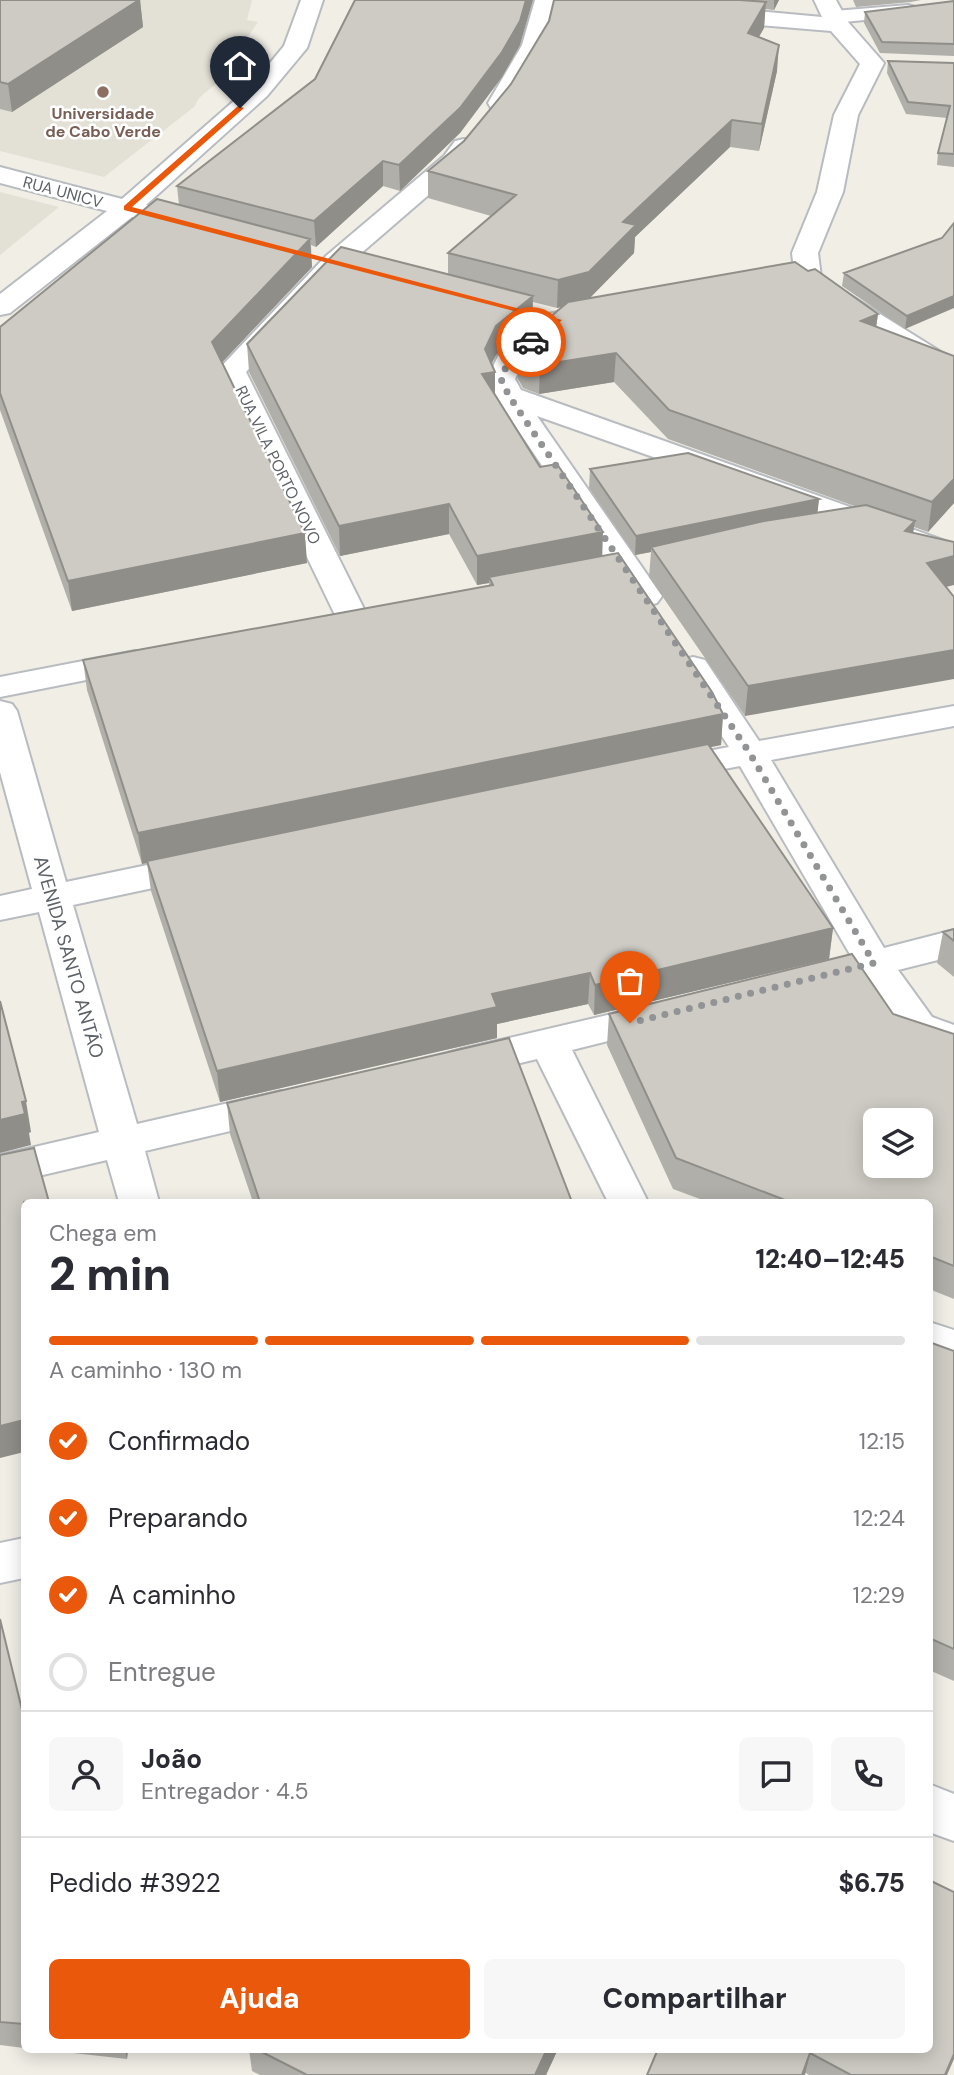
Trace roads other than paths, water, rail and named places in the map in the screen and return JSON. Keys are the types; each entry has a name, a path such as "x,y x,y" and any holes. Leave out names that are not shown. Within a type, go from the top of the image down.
{"street":[{"path":"0,307 127,208 259,91 295,48 312,0"},
{"name":"RUA VILA PORTO NOVO","path":"353,619 231,371 335,262 453,161 499,104 534,45 553,0"},
{"path":"687,12 832,14 872,63 897,64"},
{"path":"872,63 846,115 830,192 795,278 954,370"},
{"name":"RUA UNICV","path":"0,175 213,230"},
{"path":"557,315 508,362 501,379 509,396 628,568 749,752 874,963 918,1027 954,1039"},
{"path":"509,396 954,554"},
{"path":"800,533 864,522"},
{"path":"0,687 163,656"},
{"name":"AVENIDA SANTO ANTÃO","path":"0,711 138,1199"},
{"path":"640,775 749,752 954,716"},
{"path":"0,908 230,860"},
{"path":"820,976 954,943"},
{"path":"428,1071 698,1006"},
{"path":"549,1043 627,1199"},
{"path":"0,1170 308,1099"},
{"path":"933,1340 954,1348"},
{"path":"0,1563 21,1559"},
{"path":"933,1809 954,1818"}],"lane":[{"path":"832,14 923,8"}],"place":[{"name":"Universidade de Cabo Verde","path":"103,92"}]}
